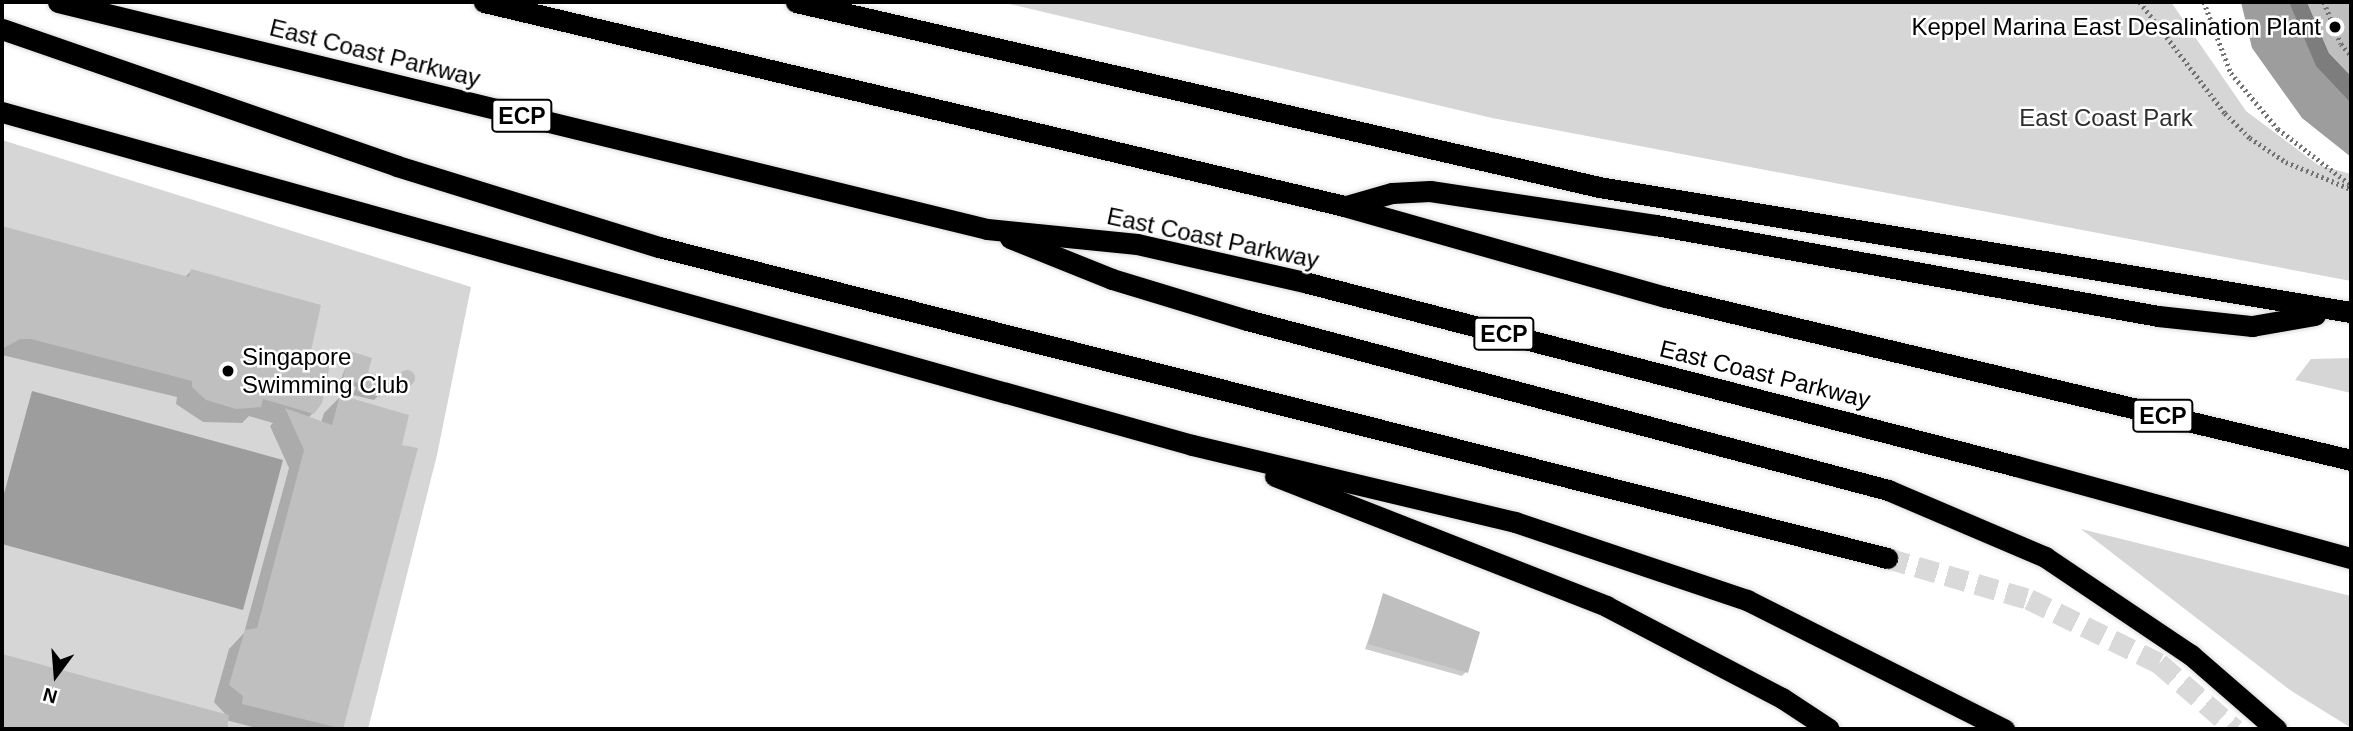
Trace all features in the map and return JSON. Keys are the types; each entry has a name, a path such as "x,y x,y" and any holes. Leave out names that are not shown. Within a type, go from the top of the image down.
{"highway":[{"name":"East Coast Parkway","path":"58,2 987,229 1137,244 1308,284 2016,466 2351,558"},
{"name":"ECP","path":"484,2 1345,206 1666,297 2351,460"},
{"path":"796,2 1598,187 2342,312"},
{"path":"2,29 397,166 659,247 1888,558"},
{"path":"2,112 1192,445 1515,522 1665,570 1759,606 2004,729"},
{"path":"1345,206 1392,193 1430,191 1656,225 2158,316 2252,326 2342,312"},
{"path":"987,229 1112,279 1247,320 1888,490 2045,557 2191,655 2276,729"},
{"path":"1192,445 1507,564 1606,606 1782,698 1829,729"}],"path":[{"path":"2140,2 2225,113 2250,138 2286,162 2351,187"},
{"path":"2204,2 2231,74 2278,129 2351,187"},
{"path":"2325,2 2341,44 2351,55"}],"green space":[{"name":"East Coast Park","path":"1001,2 2171,2 2246,111 2318,165 2351,174 2351,281 1492,118"},
{"name":"Singapore Swimming Club","path":"2,140 471,287 437,455 368,729 2,729"},
{"path":"2351,358 2351,393 2295,380 2311,359"},
{"path":"2081,529 2351,596 2351,728 2290,690"}],"shaded area":[{"path":"2241,2 2307,2 2329,53 2351,76 2351,157 2302,118 2252,48"},
{"path":"32,391 283,460 243,610 2,544 2,501"}],"building":[{"name":"Keppel Marina East Desalination Plant","path":"2307,2 2351,2 2351,76 2329,53"},
{"path":"2,226 189,277 191,269 321,305 309,360 330,365 322,403 314,414 263,399 261,407 236,409 206,400 192,387 192,381 31,339 20,339 2,349"},
{"path":"350,351 372,358 368,372 385,377 380,397 357,391 359,383 343,378"},
{"path":"404,370 410,370 415,378 413,384 404,386 399,381 399,375"},
{"path":"340,395 409,415 402,445 418,448 343,729 242,704 243,696 229,685 245,630 257,628 304,450 285,408 332,425"},
{"path":"1383,593 1480,632 1468,673 1368,644"},
{"path":"2,654 229,715 227,729 2,729"}],"tunnel":[{"path":"1887,558 2029,599 2159,663 2235,729"}],"place":[{"name":"Keppel Marina East Desalination Plant","path":"2335,27"},
{"name":"Singapore Swimming Club","path":"228,371"}]}
